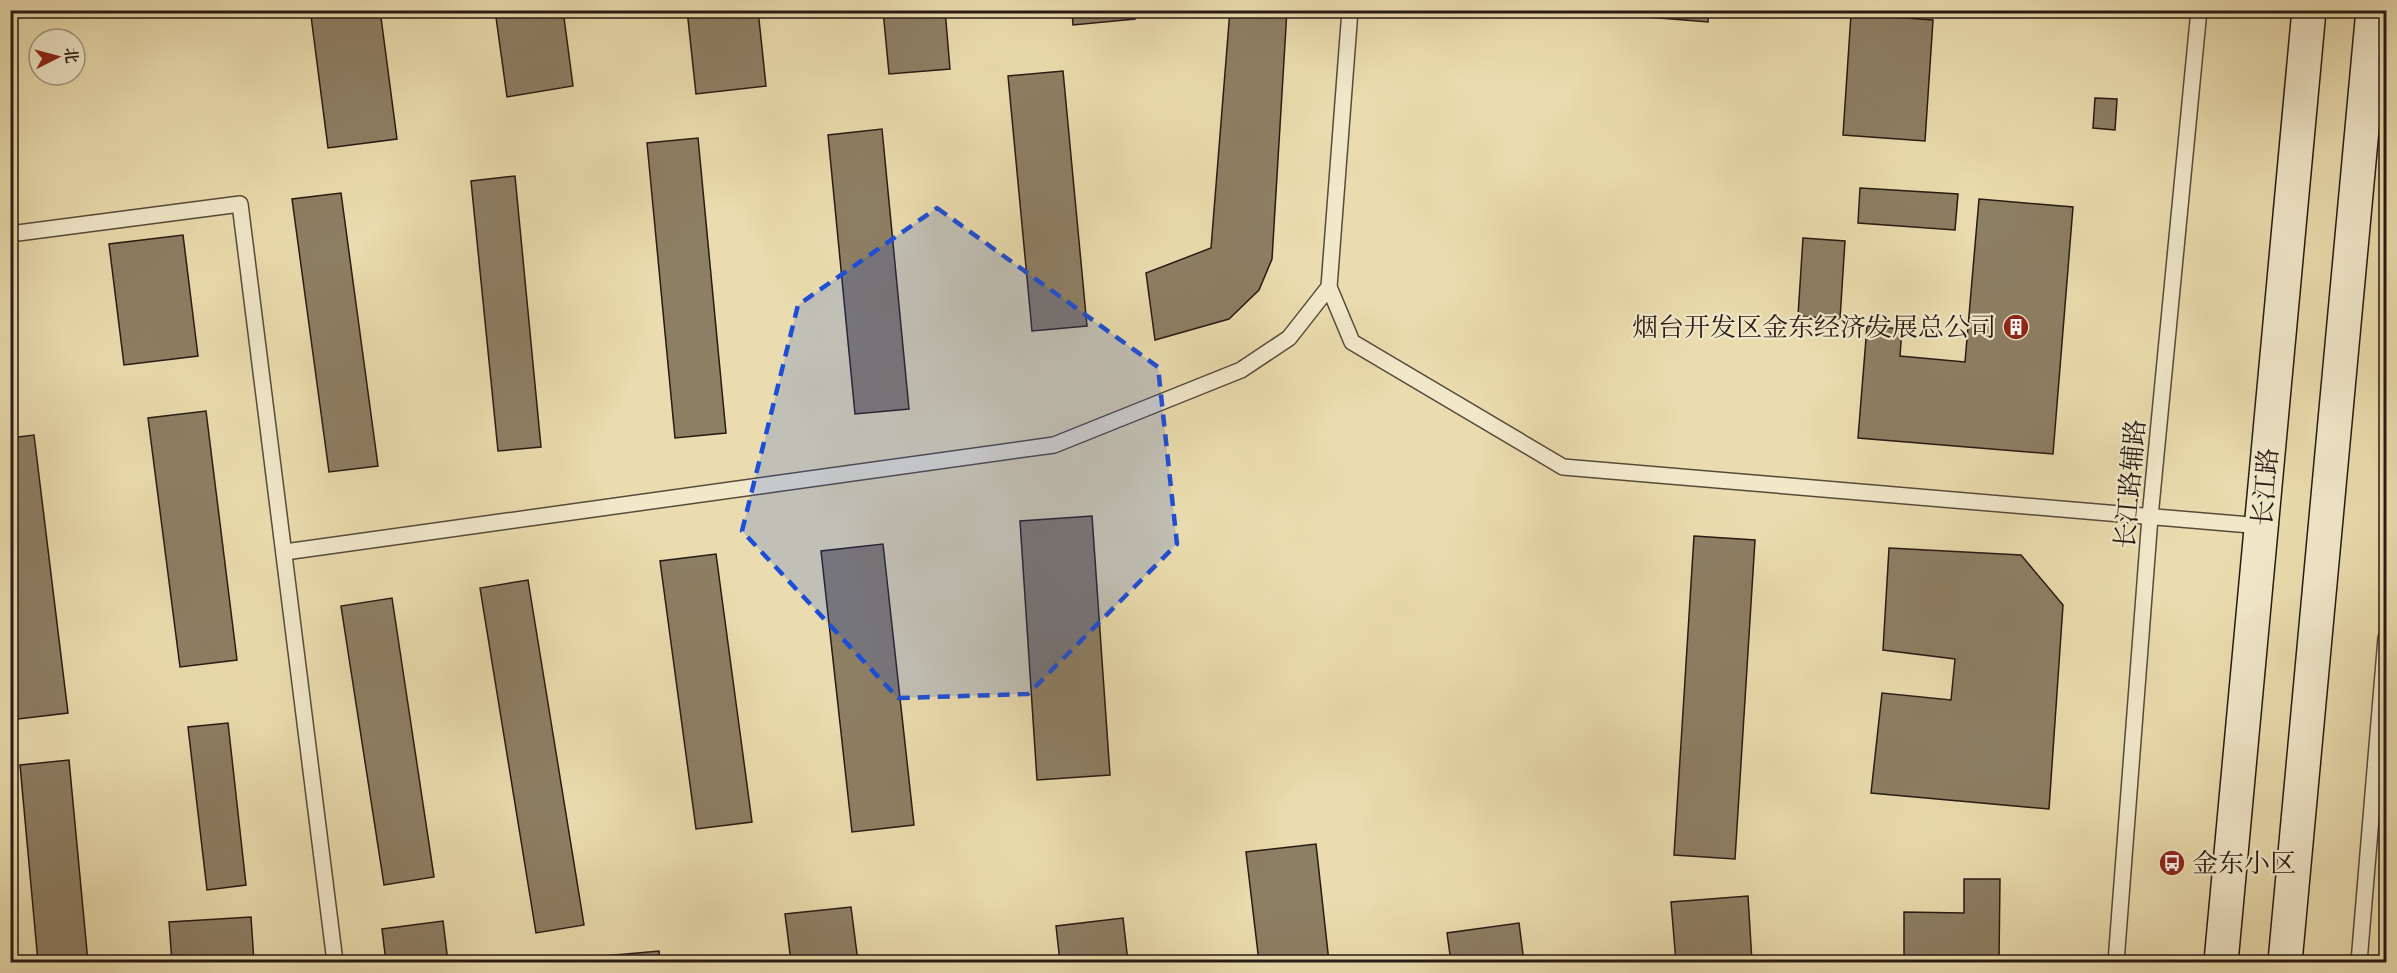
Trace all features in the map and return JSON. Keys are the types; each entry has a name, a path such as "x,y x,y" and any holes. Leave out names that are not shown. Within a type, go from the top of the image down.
{"main road":[{"name":"长江路","path":"2221,963 2309,10"},
{"path":"2285,963 2373,10"}],"lane":[{"path":"1350,10 1329,287 1352,342 1563,467 2262,526"},
{"name":"长江路辅路","path":"2116,963 2150,517 2199,10"},
{"path":"10,234 240,204 335,963"},
{"path":"285,552 1054,445 1241,370 1289,338 1329,287"},
{"path":"2359,963 2386,638"}],"highlighted area":[{"path":"937,208 1158,367 1177,544 1028,694 898,698 742,531 798,305"}],"building":[{"path":"355,10 380,10 397,139 328,148 311,16"},
{"path":"495,10 563,10 573,86 507,97"},
{"path":"687,10 758,10 766,86 696,94"},
{"path":"883,10 945,10 950,69 889,74"},
{"path":"1072,10 1134,10 1135,19 1073,25"},
{"path":"1230,10 1287,10 1272,259 1259,290 1229,319 1155,340 1146,273 1211,248"},
{"path":"1636,10 1709,10 1708,22 1635,16"},
{"path":"1851,14 1933,20 1925,141 1843,135"},
{"path":"1063,71 1087,326 1032,331 1008,76"},
{"path":"2095,98 2117,99 2115,130 2093,128"},
{"path":"882,129 909,409 855,414 828,135"},
{"path":"698,138 726,433 675,438 647,143"},
{"path":"515,176 541,447 498,451 471,181"},
{"path":"1860,188 1958,194 1955,230 1858,223"},
{"path":"341,193 378,466 329,472 292,199"},
{"name":"烟台开发区金东经济发展总公司","path":"1979,199 2073,207 2053,454 1858,438 1867,326 1902,329 1900,356 1965,362"},
{"path":"183,235 198,356 124,365 109,244"},
{"path":"1803,238 1845,241 1840,319 1798,316"},
{"path":"206,411 237,660 180,667 148,418"},
{"path":"34,435 68,713 10,720 10,438"},
{"path":"1092,516 1110,775 1037,780 1020,521"},
{"path":"1694,536 1755,540 1735,859 1674,855"},
{"path":"883,544 914,825 852,832 821,551"},
{"path":"1889,548 2021,555 2063,605 2049,809 1871,793 1882,693 1951,700 1955,659 1883,650"},
{"path":"716,554 752,822 696,829 660,561"},
{"path":"528,580 584,925 536,933 480,588"},
{"path":"392,598 434,877 384,885 341,606"},
{"path":"228,723 246,885 207,890 188,727"},
{"path":"69,760 88,962 38,962 20,765"},
{"path":"1316,844 1329,962 1259,962 1246,852"},
{"path":"1964,879 2000,879 1999,962 1904,962 1904,912 1964,913"},
{"path":"1748,896 1752,962 1676,962 1671,902"},
{"path":"851,907 858,962 791,962 785,914"},
{"path":"251,917 254,962 172,962 169,922"},
{"path":"1123,918 1128,962 1060,962 1056,926"},
{"path":"443,921 448,962 386,962 382,929"},
{"path":"1519,923 1524,962 1451,962 1447,933"},
{"path":"659,951 660,962 594,962 593,957"}],"place":[{"name":"烟台开发区金东经济发展总公司","path":"2016,327"},
{"name":"金东小区","path":"2172,863"}]}
